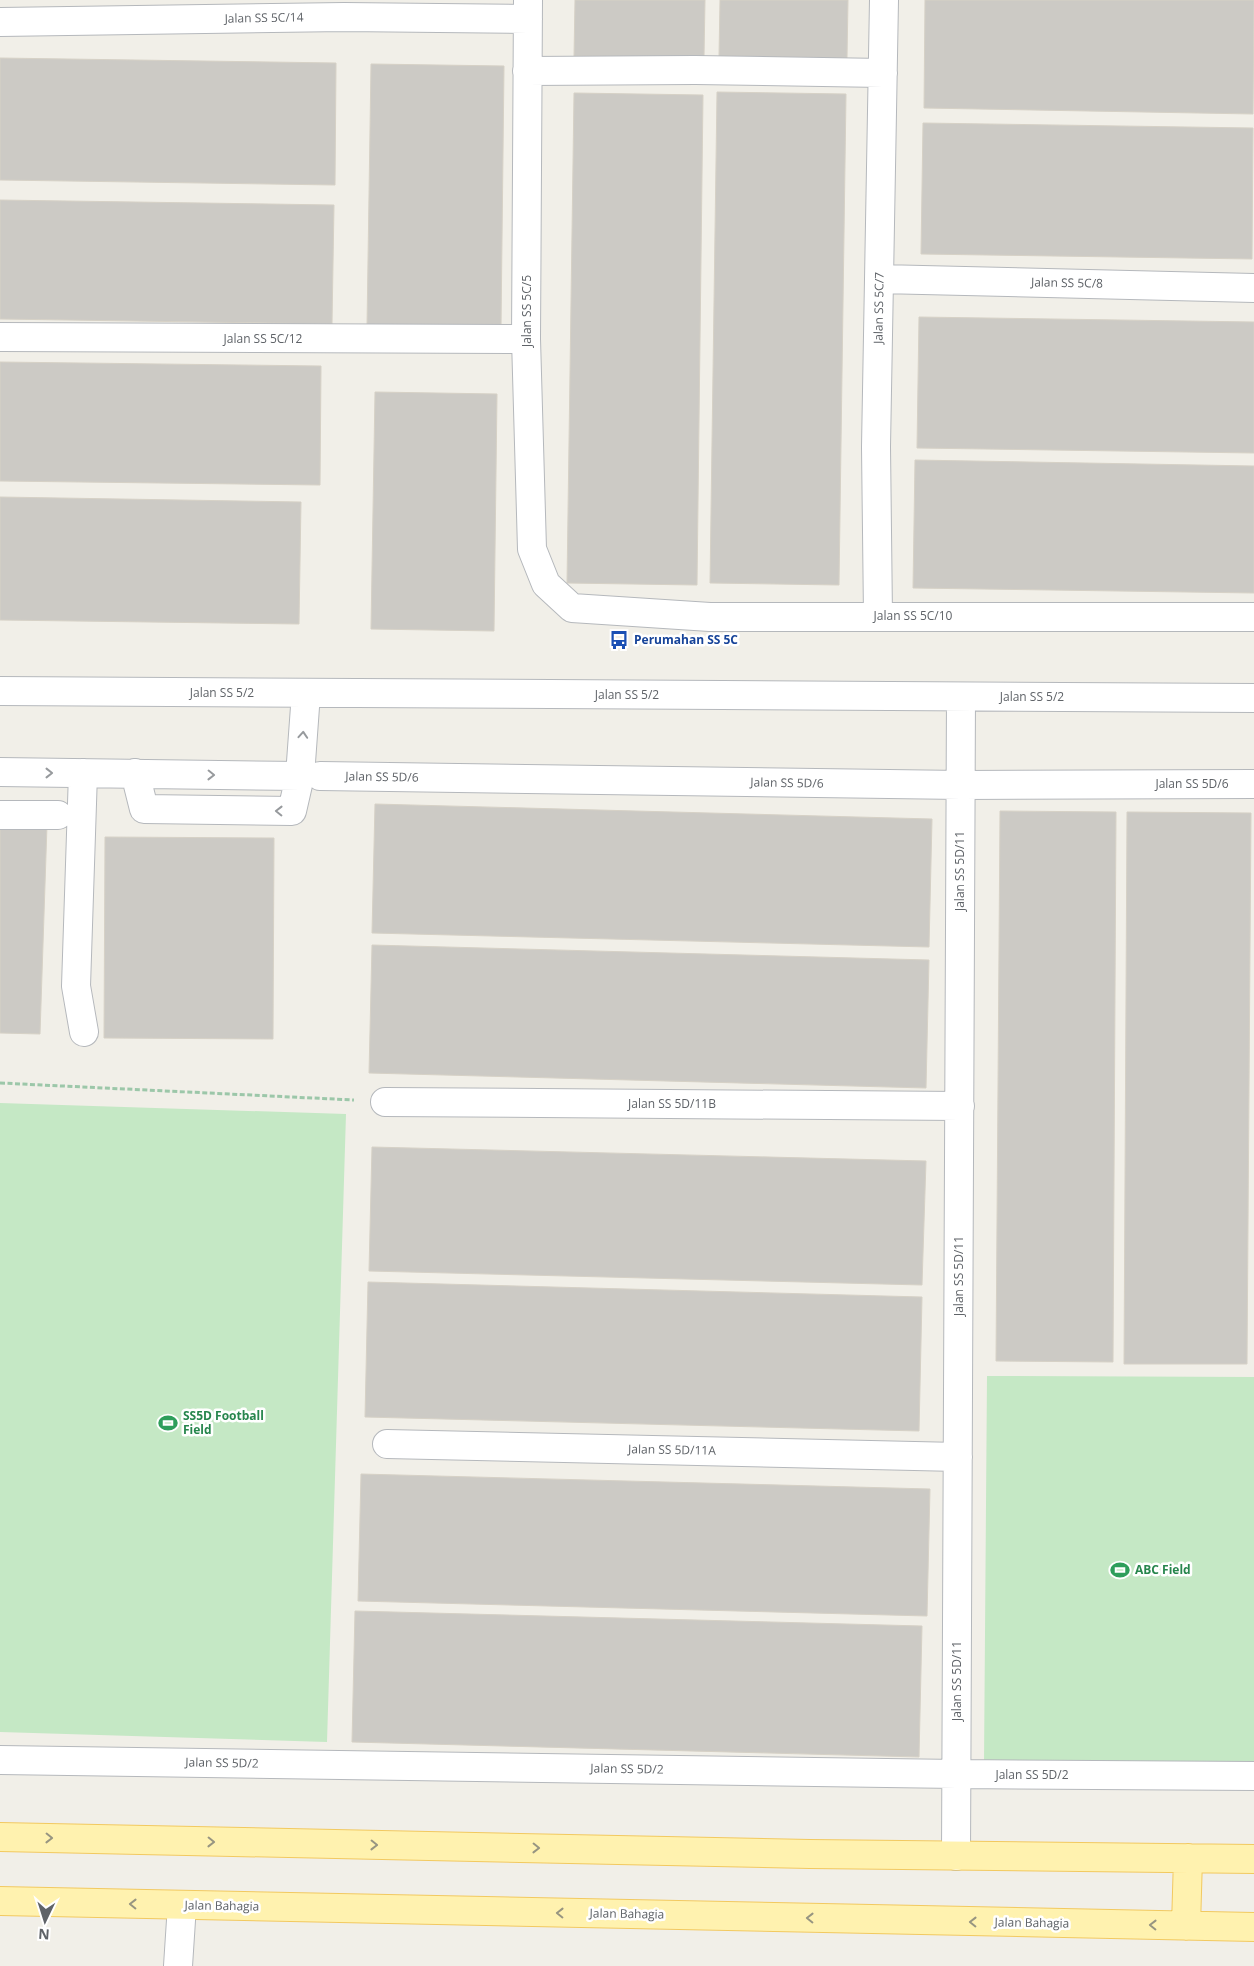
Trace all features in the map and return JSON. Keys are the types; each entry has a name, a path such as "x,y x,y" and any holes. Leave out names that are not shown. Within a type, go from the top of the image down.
{"main road":[{"path":"0,1837 800,1854 1254,1859"},
{"path":"1186,1926 1188,1858"},
{"name":"Jalan Bahagia","path":"0,1901 1254,1927"}],"street":[{"name":"Jalan SS 5C/7","path":"878,616 876,447 884,0"},
{"name":"Jalan SS 5C/14","path":"0,22 344,17 528,10"},
{"name":"Jalan SS 5C/5","path":"528,10 526,339 532,549 546,584 572,608"},
{"path":"527,71 695,70 883,73"},
{"name":"Jalan SS 5C/8","path":"880,279 1254,288"},
{"name":"Jalan SS 5C/12","path":"0,338 526,339"},
{"name":"Jalan SS 5C/10","path":"572,608 710,617 1254,618"},
{"name":"Jalan SS 5/2","path":"0,692 1254,698"},
{"path":"136,774 144,809 292,811 310,776 306,693"},
{"name":"Jalan SS 5D/11","path":"956,1856 961,697"},
{"name":"Jalan SS 5D/6","path":"0,772 961,785 1254,784"},
{"path":"83,773 76,986 84,1032"},
{"path":"0,814 58,815"},
{"name":"Jalan SS 5D/11B","path":"385,1102 960,1106"},
{"name":"Jalan SS 5D/11A","path":"387,1444 958,1457"},
{"name":"Jalan SS 5D/2","path":"0,1760 957,1774 1254,1776"},
{"path":"178,1966 182,1905"}],"path":[{"path":"0,1083 385,1102"}],"green space":[{"name":"SS5D Football Field","path":"0,1103 346,1114 327,1742 0,1732"},
{"name":"ABC Field","path":"987,1376 1254,1377 1254,1765 984,1763"}],"building":[{"path":"575,0 705,0 704,57 574,56"},
{"path":"720,0 848,0 847,58 719,56"},
{"path":"925,0 1254,0 1253,114 924,108"},
{"path":"0,58 336,63 335,185 0,180"},
{"path":"371,64 504,66 501,328 367,326"},
{"path":"717,92 846,94 839,585 710,583"},
{"path":"574,93 703,95 697,585 567,583"},
{"path":"923,123 1253,128 1252,259 921,254"},
{"path":"0,200 334,205 332,324 0,319"},
{"path":"919,317 1254,322 1254,453 917,448"},
{"path":"0,362 321,366 320,485 0,481"},
{"path":"375,392 497,394 494,631 371,629"},
{"path":"915,460 1254,466 1254,593 913,588"},
{"path":"0,497 301,502 299,624 0,620"},
{"path":"375,804 932,819 929,947 372,933"},
{"path":"1000,811 1116,812 1113,1362 996,1361"},
{"path":"1127,812 1251,813 1247,1364 1124,1364"},
{"path":"0,824 47,825 40,1034 0,1033"},
{"path":"105,837 274,838 273,1039 104,1038"},
{"path":"372,945 929,960 926,1088 369,1073"},
{"path":"372,1147 926,1161 922,1285 369,1271"},
{"path":"368,1282 922,1297 919,1431 365,1417"},
{"path":"361,1474 930,1489 927,1616 358,1601"},
{"path":"355,1611 922,1626 919,1757 352,1742"}],"place":[{"name":"Perumahan SS 5C","path":"619,640"},
{"name":"SS5D Football Field","path":"168,1423"},
{"name":"ABC Field","path":"1120,1570"}]}
